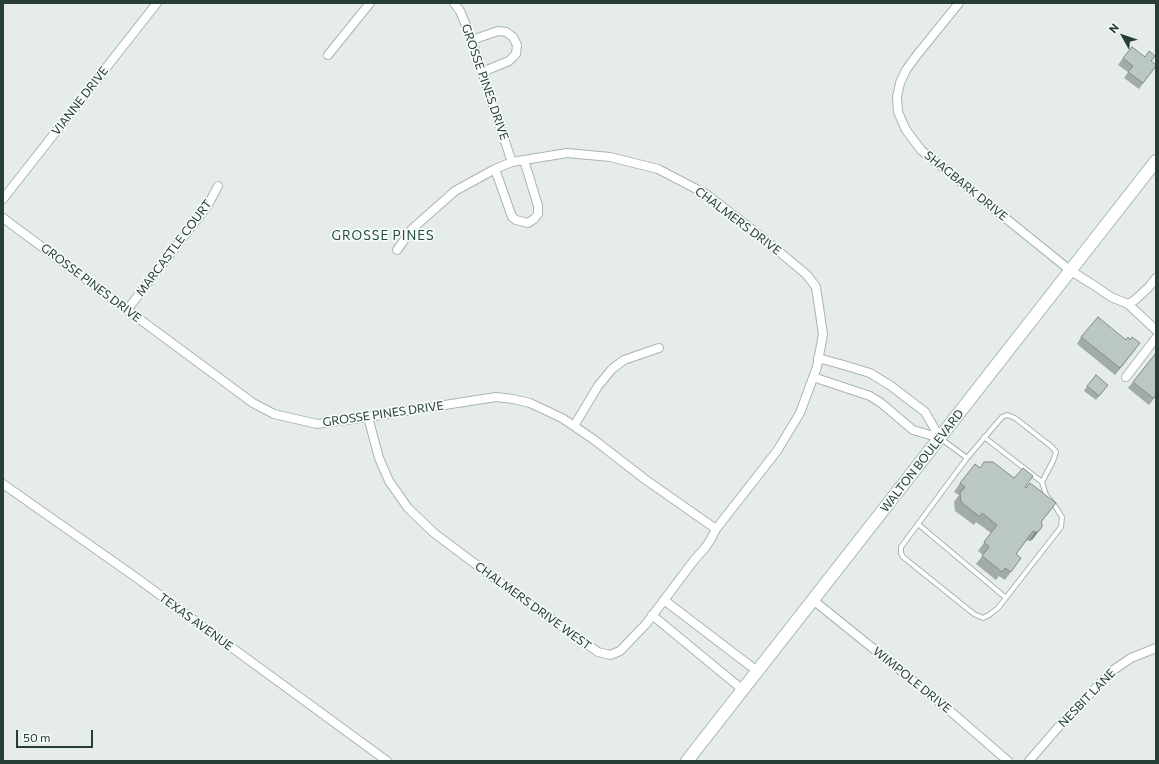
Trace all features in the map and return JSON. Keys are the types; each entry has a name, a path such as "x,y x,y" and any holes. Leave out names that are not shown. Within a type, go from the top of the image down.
{"main road":[{"name":"WALTON BOULEVARD","path":"687,761 1156,162"}],"street":[{"name":"VIANNE DRIVE","path":"3,199 158,3"},
{"path":"328,55 370,3"},
{"name":"GROSSE PINES DRIVE","path":"454,3 460,12 472,40 498,124 512,162"},
{"name":"SHAGBARK DRIVE","path":"960,3 906,70 900,84 897,97 898,112 906,130 921,150 1071,271 1111,297 1128,304 1156,330"},
{"path":"472,40 498,31 506,32 513,37 517,46 516,54 509,61 482,72"},
{"name":"CHALMERS DRIVE","path":"397,250 412,229 452,193 495,169 512,162 566,153 610,157 658,169 706,194 763,238 807,275 816,287 823,334 818,363"},
{"path":"495,169 512,217 516,220 528,223 538,214 538,206 524,160"},
{"name":"MARCASTLE COURT","path":"127,310 208,205 218,186"},
{"name":"GROSSE PINES DRIVE","path":"3,218 253,403 274,414 317,424 496,397 530,403 562,418 574,426 646,480 716,529"},
{"path":"1128,304 1135,300 1156,278"},
{"path":"1126,377 1156,338"},
{"path":"574,426 598,386 612,369 624,360 659,348"},
{"path":"818,363 840,364 870,373 891,386 925,412 940,438"},
{"name":"CHALMERS DRIVE WEST","path":"368,417 379,458 389,481 408,508 434,533 490,575 598,652 610,655 620,651 646,624 694,559 705,548 716,529 777,451 800,413 818,363"},
{"path":"813,377 870,396 881,403 913,430 940,438"},
{"name":"TEXAS AVENUE","path":"3,484 134,576 387,761"},
{"path":"664,600 757,671"},
{"name":"WIMPOLE DRIVE","path":"813,600 942,704 1008,761"},
{"path":"652,616 743,690"},
{"name":"NESBIT LANE","path":"1029,761 1061,724 1112,670 1131,658 1156,648"}],"lane":[{"path":"984,437 1042,482 1046,495 1062,517 1061,527 998,608 983,618 974,614 903,557 901,547 967,458 984,437 1002,417 1007,415 1015,418 1052,447 1056,452 1042,482"},
{"path":"940,438 967,458"},
{"path":"918,524 1006,598"}],"building":[{"path":"1132,47 1145,57 1149,51 1155,56 1151,61 1156,66 1143,83 1128,72 1133,66 1123,58"},
{"path":"1098,317 1126,340 1128,337 1130,340 1132,337 1140,343 1120,368 1081,337"},
{"path":"1156,353 1156,395 1153,398 1133,382"},
{"path":"1096,375 1108,385 1099,396 1087,386"},
{"path":"984,462 993,462 1014,478 1023,468 1033,476 1025,487 1026,488 1030,483 1056,503 1041,522 1042,527 1038,532 1033,531 1016,554 1021,558 1011,572 1005,568 1002,572 982,556 989,547 984,542 997,525 982,513 980,517 961,502 960,493 965,487 960,483 975,464 980,468"}],"district":[{"name":"GROSSE PINES","path":"383,236"}]}
